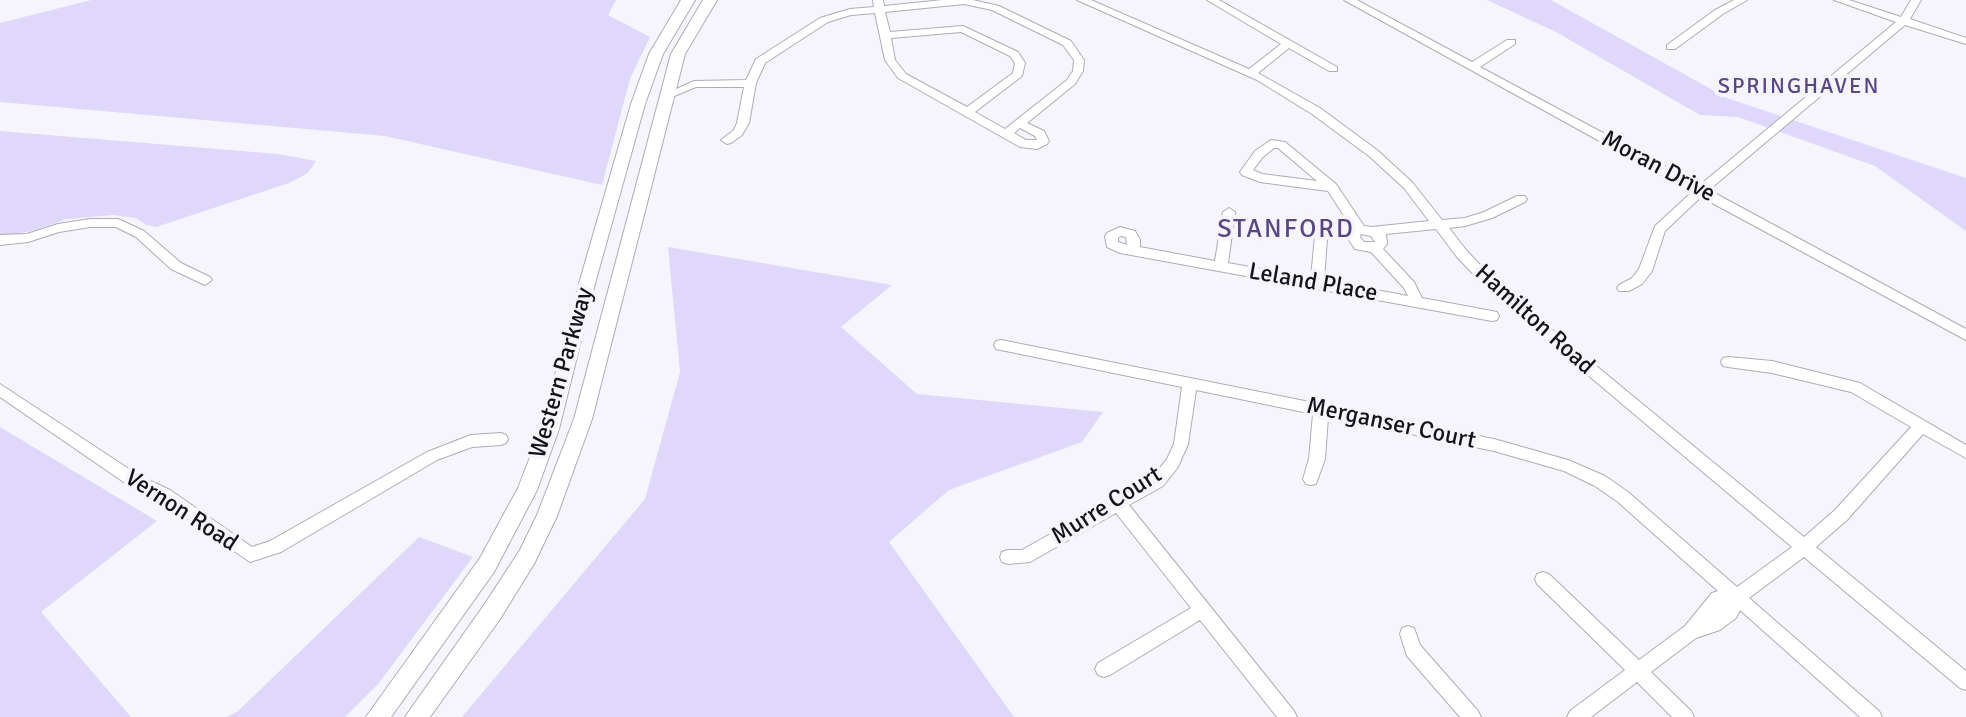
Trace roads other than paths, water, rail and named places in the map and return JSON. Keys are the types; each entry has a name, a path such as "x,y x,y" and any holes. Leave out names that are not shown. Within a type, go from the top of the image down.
{"main road":[{"name":"Western Parkway","path":"377,717 487,565 527,490 550,429 585,290 638,104 656,54 688,0"},
{"name":"Western Parkway","path":"416,717 492,612 527,557 547,516 583,419 678,54 710,0"},
{"path":"585,290 616,289"}],"street":[{"path":"995,8 1007,0"},
{"name":"Hamilton Road","path":"1082,0 1251,73 1288,93 1373,153 1408,185 1499,293 1966,682"},
{"path":"1212,0 1333,69"},
{"name":"Moran Drive","path":"1349,0 1966,335"},
{"path":"1671,47 1719,12 1742,0"},
{"path":"1839,0 1966,41"},
{"path":"1624,288 1637,281 1645,271 1659,229 1905,19 1916,0"},
{"path":"727,140 738,132 743,123 750,83 760,61 824,20 879,4 964,1 995,8 1067,43 1080,64 1071,82 1006,134"},
{"path":"879,4 890,60 902,76 1029,146 1043,141 1040,134 1019,123"},
{"path":"886,35 963,29 1014,54 1020,63 1018,74 967,113"},
{"path":"1474,66 1511,42"},
{"path":"1251,73 1289,43"},
{"path":"674,69 694,84"},
{"path":"667,96 694,84 750,83"},
{"path":"1332,187 1260,178 1246,169 1259,154 1276,144 1332,187 1399,272 1417,301"},
{"path":"1372,236 1432,229 1477,219 1521,199"},
{"path":"1221,266 1229,212"},
{"path":"0,240 28,238 58,228 90,223 118,223 140,234 176,266 205,280"},
{"path":"1317,283 1322,225"},
{"name":"Leland Place","path":"1133,250 1492,316"},
{"name":"Merganser Court","path":"1001,345 1494,445 1568,466 1600,481 1623,497 1873,717"},
{"path":"1728,362 1834,380 1871,395 1966,452"},
{"name":"Murre Court","path":"1008,557 1024,557 1158,481 1173,463 1181,444 1190,383"},
{"name":"Vernon Road","path":"0,390 133,480 165,495 250,555 275,547 442,452 471,441 501,439"},
{"path":"1311,479 1317,459 1321,410"},
{"path":"1576,717 1691,632 1714,624 1730,613 1737,597 1803,548 1871,485 1922,425"},
{"path":"1119,505 1288,717"},
{"path":"1543,579 1685,717"},
{"path":"1104,669 1203,609"},
{"path":"1408,634 1418,657 1472,717"}],"district":[{"name":"SPRINGHAVEN","path":"1799,87"},
{"name":"STANFORD","path":"1286,230"}]}
